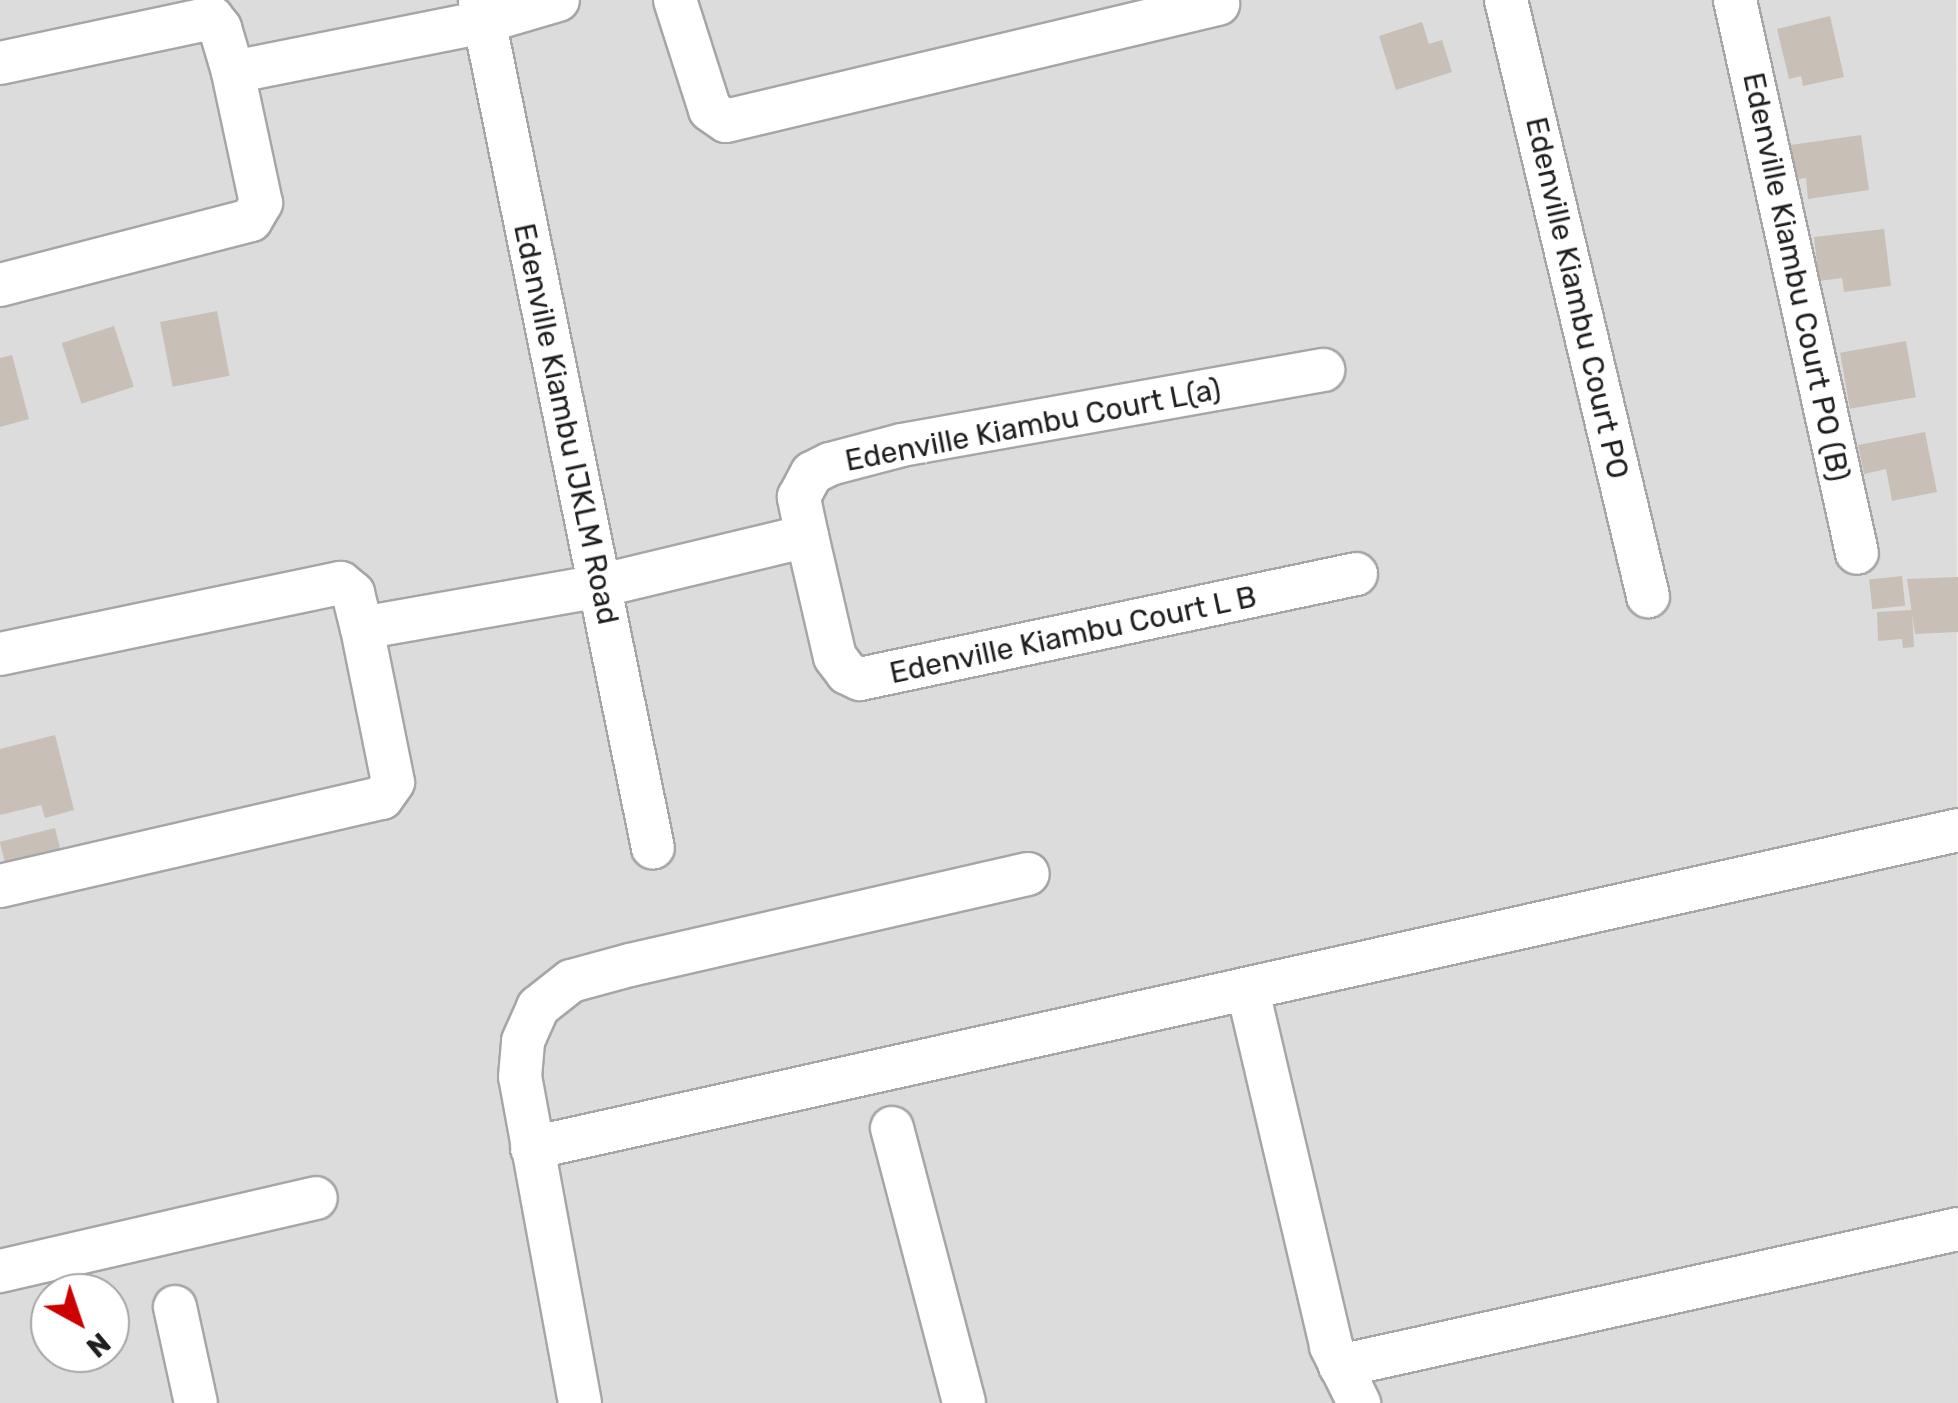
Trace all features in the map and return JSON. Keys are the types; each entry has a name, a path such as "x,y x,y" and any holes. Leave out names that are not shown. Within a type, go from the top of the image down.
{"street":[{"path":"233,72 482,11 558,0"},
{"path":"675,0 710,110 726,121 1218,4"},
{"name":"Edenville Kiambu Court PO","path":"1506,0 1648,596"},
{"name":"Edenville Kiambu Court PO (B)","path":"1735,0 1857,553"},
{"name":"Edenville Kiambu IJKLM Road","path":"482,11 653,848"},
{"path":"0,64 212,18 220,28 233,72 261,204 251,220 0,284"},
{"name":"Edenville Kiambu Court L(a)","path":"807,536 799,497 803,484 812,473 830,464 902,445 1323,370"},
{"path":"362,628 599,586 807,536"},
{"name":"Edenville Kiambu Court L B","path":"807,536 835,657 847,673 860,679 1356,574"},
{"path":"0,654 340,583 353,593 392,782 382,798 0,886"},
{"path":"532,1148 1958,830"},
{"path":"580,1403 520,1078 523,1041 538,1007 572,981 1028,874"},
{"path":"1248,991 1331,1346 1350,1385 1958,1229"},
{"path":"892,1128 964,1403"},
{"path":"0,1271 316,1198"},
{"path":"175,1307 196,1403"}],"shaded area":[{"path":"0,0 1956,0 1958,1403 0,1403"}],"building":[{"path":"1830,16 1844,77 1803,86 1801,76 1789,79 1777,29"},
{"path":"1422,22 1429,44 1442,40 1452,72 1396,90 1379,36"},
{"path":"1861,135 1869,190 1808,199 1806,178 1781,181 1777,147"},
{"path":"1884,229 1891,286 1844,292 1842,278 1819,281 1814,237"},
{"path":"217,311 230,376 173,387 160,322"},
{"path":"114,326 134,387 81,404 62,343"},
{"path":"1906,341 1916,397 1850,409 1840,353"},
{"path":"12,355 29,419 0,427 0,358"},
{"path":"1925,432 1937,492 1892,501 1886,469 1864,474 1858,445"},
{"path":"1902,576 1905,606 1872,609 1869,579"},
{"path":"1958,577 1958,632 1915,634 1907,579"},
{"path":"1912,610 1914,647 1903,648 1902,639 1878,641 1877,612"},
{"path":"55,735 74,810 45,818 41,805 0,815 0,749"},
{"path":"55,828 63,859 7,873 0,842"}]}
